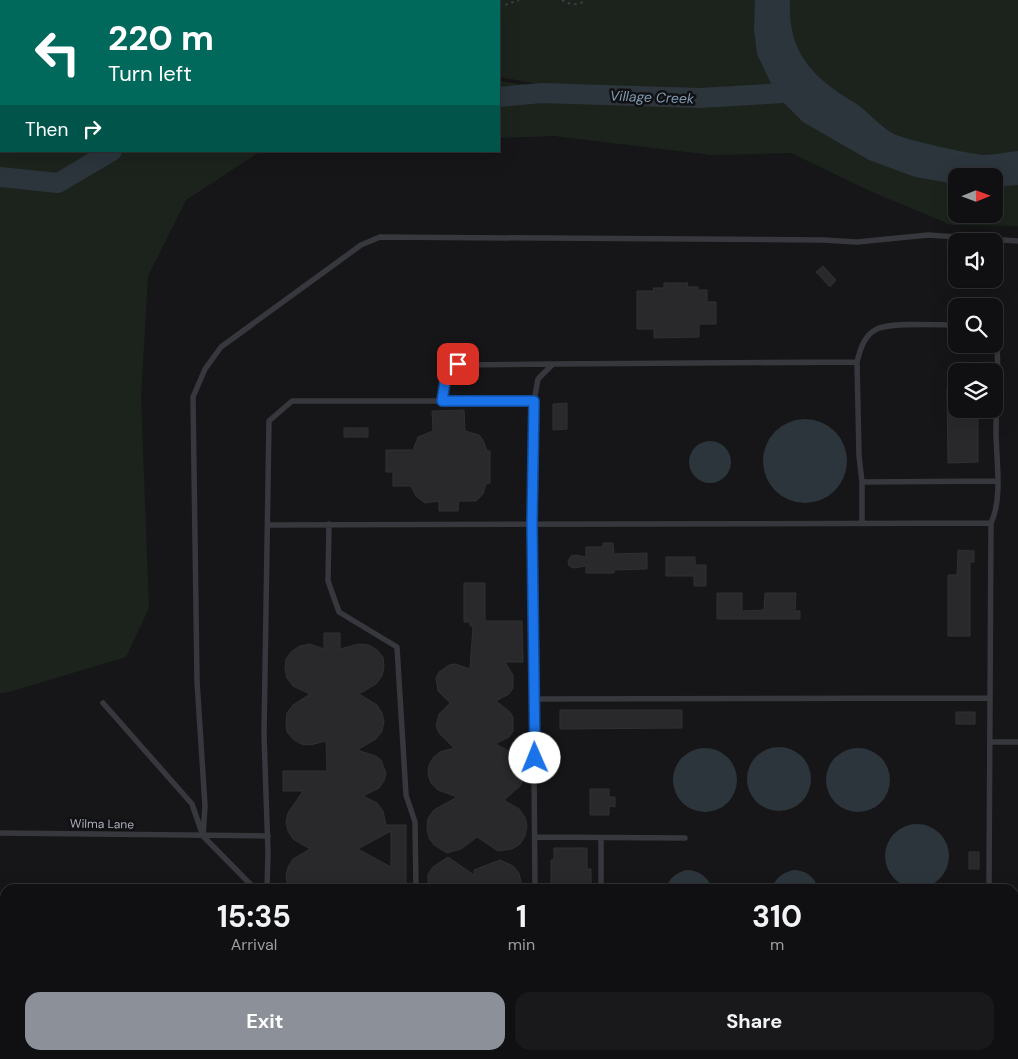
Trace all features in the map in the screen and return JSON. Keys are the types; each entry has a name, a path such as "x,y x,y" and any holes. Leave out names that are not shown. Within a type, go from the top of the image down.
{"lane":[{"path":"203,836 205,806 198,681 193,398 205,369 221,347 277,304 360,245 380,237 857,242 928,235 1018,241"},
{"path":"862,523 857,362 863,342 877,329 905,325 948,325"},
{"path":"990,884 991,523 997,510 996,430 998,353"},
{"path":"442,401 446,375 458,364 857,362"},
{"path":"535,884 532,523 534,401 538,379 553,364"},
{"path":"267,884 268,836 264,735 269,421 292,401 534,401"},
{"path":"862,482 997,481"},
{"path":"268,525 991,523"},
{"path":"329,524 328,581 339,612 397,647 406,795 415,822 416,884"},
{"path":"534,699 990,698"},
{"path":"103,703 192,804 203,836 250,884"},
{"path":"990,742 1018,742"},
{"name":"Wilma Lane","path":"0,833 268,836"},
{"path":"536,837 685,838"},
{"path":"600,838 601,884"}],"path":[{"path":"500,7 519,0"},
{"path":"562,0 571,5 582,3 586,0"}],"shaded area":[{"path":"500,0 1018,0 1018,226 951,225 870,191 791,153 712,155 554,136 500,138 500,81 595,94 500,77"},
{"path":"755,0 790,0 790,18 798,49 815,73 827,84 860,107 889,131 911,140 984,155 1018,151 1018,185 1003,186 1003,168 948,168 948,183 915,177 869,160 803,122 777,96 757,54 754,29"},
{"path":"0,152 259,152 186,200 148,276 141,398 149,608 126,657 9,692 0,693"},
{"path":"805,419 828,426 840,438 847,461 840,484 828,496 805,503 782,496 770,484 763,461 770,438 782,426"},
{"path":"710,441 725,447 731,462 725,477 710,483 695,477 689,462 695,447"},
{"path":"779,747 791,749 802,756 809,767 811,779 809,791 802,802 791,809 779,811 767,809 756,802 749,791 747,779 749,767 756,756 767,749"},
{"path":"705,748 717,750 728,757 735,768 737,780 735,792 728,803 717,810 705,812 693,810 682,803 675,792 673,780 675,768 682,757 693,750"},
{"path":"858,748 870,750 881,757 888,768 890,780 888,792 881,803 870,810 858,812 846,810 835,803 828,792 826,780 828,768 835,757 846,750"},
{"path":"917,824 935,829 944,838 948,850 947,868 940,879 933,884 901,884 894,879 887,868 885,856 887,844 894,833 905,826"},
{"path":"686,870 695,871 710,884 668,884 673,876"},
{"path":"793,870 802,871 812,877 817,884 774,884 779,876"}],"building":[{"path":"823,266 836,280 830,287 816,272"},
{"path":"664,283 688,283 687,287 698,287 698,290 707,290 707,302 716,302 716,324 699,324 699,337 654,338 654,329 637,329 637,291 654,291 653,288 664,288"},
{"path":"947,389 948,418 978,418 978,462 948,463"},
{"path":"567,403 567,429 553,430 553,404"},
{"path":"464,410 465,431 479,435 487,451 490,451 490,483 486,484 483,494 476,501 459,501 458,511 439,511 439,501 425,503 416,496 411,486 393,486 393,472 386,472 386,450 413,450 418,437 433,431 432,411"},
{"path":"344,428 368,428 368,437 344,437"},
{"path":"603,543 613,543 614,554 647,553 647,569 614,570 614,573 586,573 586,566 574,568 569,566 568,561 571,556 586,557 586,547 603,547"},
{"path":"958,550 974,551 974,562 970,562 970,636 948,636 948,575 957,575"},
{"path":"666,557 695,557 695,565 706,565 706,586 694,586 694,576 666,576"},
{"path":"464,583 485,583 485,621 522,621 523,662 505,662 513,675 513,688 509,694 496,701 510,712 513,717 513,731 509,737 495,744 517,755 523,762 525,770 524,779 520,786 504,800 519,809 525,817 527,826 525,836 520,844 512,849 498,851 477,837 461,849 447,853 434,845 429,838 428,818 434,810 457,797 438,790 431,783 428,774 429,765 433,758 440,752 454,748 439,733 436,726 439,714 450,703 438,691 436,678 439,672 449,665 455,664 470,669 473,626 470,626 470,622 464,622"},
{"path":"717,593 742,593 742,611 764,610 765,593 796,593 795,611 800,611 800,619 717,619"},
{"path":"324,633 340,633 340,649 359,644 369,645 383,657 384,667 382,676 376,684 359,694 377,705 382,713 384,722 382,731 376,739 357,750 376,756 381,760 386,773 384,781 379,788 363,796 377,803 383,811 386,825 406,825 406,884 288,884 286,877 288,867 293,859 310,849 293,839 288,831 286,822 288,813 303,791 283,791 283,771 327,771 326,741 310,745 301,744 287,732 287,713 293,705 310,694 293,686 287,678 285,669 286,659 292,651 300,646 310,644 324,649","holes":["391,831 391,867 358,849"]},
{"path":"560,710 682,710 682,728 560,729"},
{"path":"956,712 975,712 975,724 956,724"},
{"path":"590,789 609,789 609,797 615,797 615,807 609,806 609,815 590,815"},
{"path":"554,848 587,848 587,869 591,869 591,884 551,884 551,860 554,860"},
{"path":"969,852 979,852 979,869 969,869"},
{"path":"448,857 474,875 474,870 500,860 513,866 519,873 521,884 428,884 428,874 433,867"}],"waterway":[{"name":"Village Creek","path":"500,97 541,93 700,98 801,92"},
{"name":"Village Creek","path":"0,177 58,183 110,152"}],"route":[{"path":"458,364 446,375 442,401 534,401 532,523 535,758"}]}
